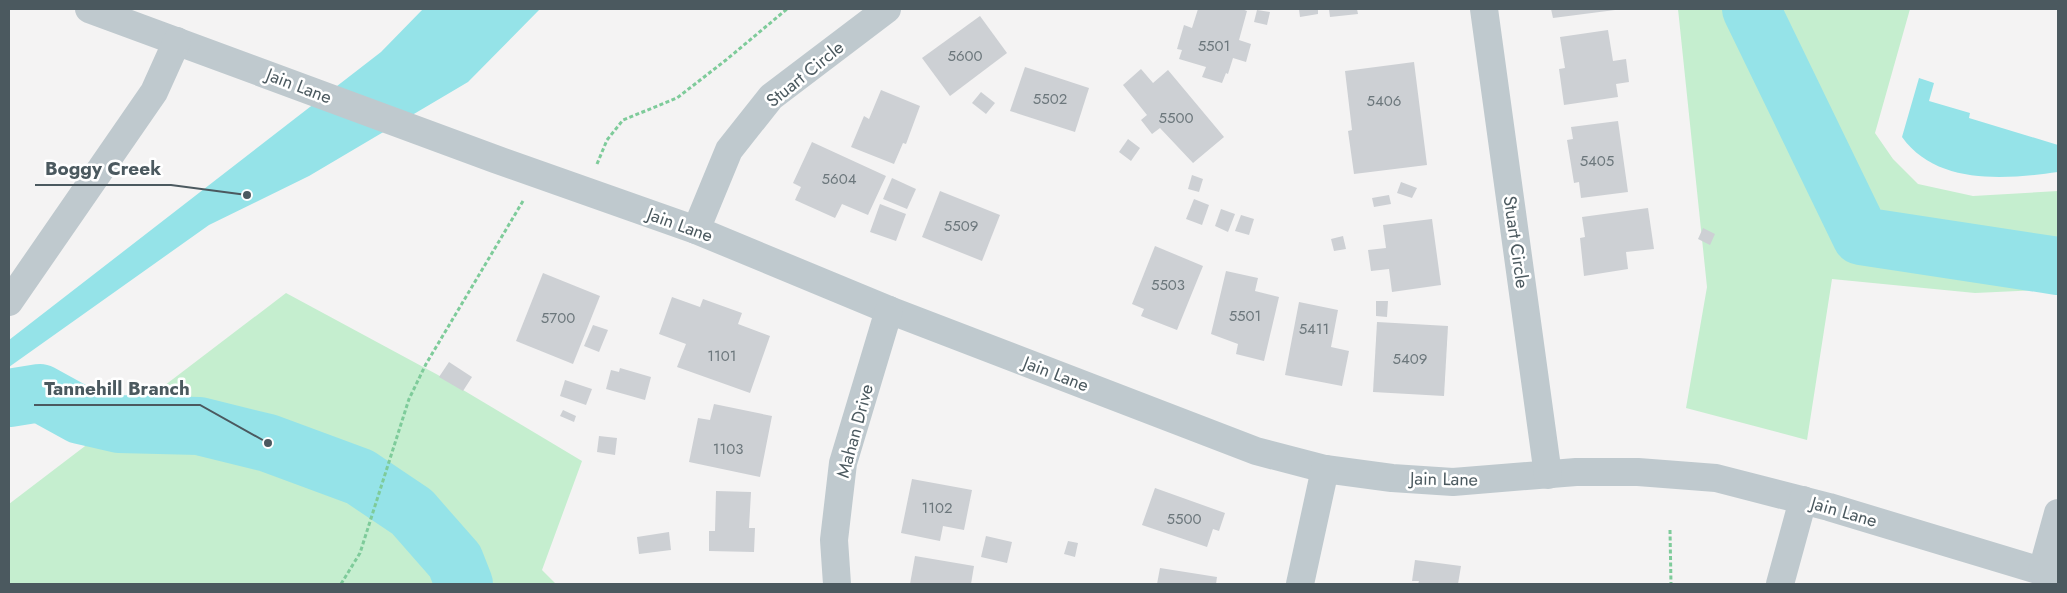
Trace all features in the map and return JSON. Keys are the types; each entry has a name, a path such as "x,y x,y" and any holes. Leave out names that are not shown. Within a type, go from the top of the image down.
{"street":[{"name":"Jain Lane","path":"89,9 495,159 696,230 889,310 1256,451 1325,469 1392,478 1453,482 1576,472 1638,472 1716,478 1803,500 2050,573"},
{"name":"Stuart Circle","path":"696,230 729,150 771,97 887,9"},
{"name":"Stuart Circle","path":"1484,9 1548,475"},
{"path":"9,302 154,92 177,41"},
{"name":"Mahan Drive","path":"837,584 834,540 843,463 889,310"},
{"path":"1300,584 1325,469"},
{"path":"1780,584 1803,500"},
{"path":"2050,573 2058,513"}],"path":[{"path":"596,165 607,140 623,120 677,98 787,9"},
{"path":"341,584 360,553 409,399 426,364 524,199"},
{"path":"1670,530 1671,584"}],"green space":[{"path":"1678,9 1910,9 1875,133 1893,159 1918,184 1973,196 2058,191 2058,289 1975,293 1832,279 1807,440 1686,408 1707,287"},
{"path":"286,293 438,375 582,461 542,570 556,584 9,584 9,504"}],"water":[{"path":"423,9 540,9 468,82 309,176 209,225 9,367 9,340 381,52"},
{"path":"1919,78 1934,83 1929,101 1970,113 1969,118 2058,145 2058,172 1995,177 1974,175 1953,171 1934,164 1917,153 1902,137"}],"building":[{"path":"1198,9 1242,9 1247,11 1239,40 1251,44 1246,62 1233,58 1228,74 1226,73 1222,83 1202,77 1206,67 1179,59 1182,50 1177,49 1184,25 1192,28"},
{"path":"1299,9 1318,9 1318,14 1300,17"},
{"path":"1329,9 1357,9 1358,14 1330,17"},
{"path":"1551,9 1615,9 1615,10 1553,18"},
{"path":"1257,10 1270,12 1267,25 1254,22"},
{"path":"980,16 1007,53 950,96 922,58"},
{"path":"1608,30 1613,61 1626,59 1629,82 1616,84 1618,97 1564,105 1559,69 1565,68 1560,37"},
{"path":"1414,62 1427,165 1354,174 1348,131 1352,130 1345,71"},
{"path":"1025,67 1089,88 1075,132 1010,111"},
{"path":"1141,69 1153,83 1168,70 1224,137 1193,163 1160,128 1152,134 1141,120 1147,115 1123,85"},
{"path":"881,90 920,106 906,144 903,143 894,164 851,147 864,116 869,119"},
{"path":"981,92 995,103 986,114 972,103"},
{"path":"1618,121 1628,192 1581,198 1579,182 1574,183 1567,140 1573,139 1571,127"},
{"path":"1128,139 1140,148 1131,161 1119,152"},
{"path":"812,142 886,176 868,215 842,204 835,218 795,200 801,187 793,183"},
{"path":"1192,175 1203,179 1199,192 1188,189"},
{"path":"892,178 916,189 907,209 883,199"},
{"path":"1401,182 1417,188 1412,198 1397,193"},
{"path":"940,191 1000,215 982,261 922,237"},
{"path":"1389,195 1391,204 1374,207 1372,198"},
{"path":"1194,199 1209,205 1202,225 1186,219"},
{"path":"880,204 906,214 896,241 870,232"},
{"path":"1648,208 1654,249 1626,252 1628,269 1584,276 1580,238 1585,237 1582,217"},
{"path":"1221,209 1235,214 1228,232 1215,226"},
{"path":"1241,215 1254,219 1249,235 1235,231"},
{"path":"1432,219 1441,285 1392,292 1389,269 1371,271 1368,250 1386,248 1383,225"},
{"path":"1703,228 1715,234 1710,245 1698,239"},
{"path":"1343,236 1346,249 1334,251 1331,239"},
{"path":"1155,246 1203,266 1177,330 1141,316 1144,309 1132,304"},
{"path":"1226,271 1258,278 1255,291 1279,297 1264,361 1236,354 1238,344 1211,334"},
{"path":"543,273 600,296 573,364 516,341"},
{"path":"672,297 700,307 703,299 742,313 738,324 770,336 750,393 677,367 686,344 659,334"},
{"path":"1376,301 1388,301 1387,317 1376,316"},
{"path":"1299,302 1338,310 1331,347 1349,351 1342,386 1285,375"},
{"path":"1377,322 1448,326 1444,396 1373,392"},
{"path":"593,325 608,330 599,352 584,346"},
{"path":"449,362 472,377 463,391 439,377"},
{"path":"620,368 651,377 645,400 606,389 611,370 619,372"},
{"path":"565,380 592,389 586,405 560,396"},
{"path":"714,404 772,416 760,477 689,462 698,418 710,420"},
{"path":"563,410 576,416 574,422 560,416"},
{"path":"599,436 617,438 615,455 597,452"},
{"path":"912,479 972,490 964,530 943,526 940,541 901,533"},
{"path":"1155,488 1225,513 1219,531 1213,529 1207,547 1142,525"},
{"path":"716,491 751,492 749,528 755,528 754,552 709,551 709,531 715,531"},
{"path":"669,532 671,550 639,554 637,537"},
{"path":"986,536 1012,542 1007,563 981,557"},
{"path":"1068,541 1078,543 1075,557 1064,554"},
{"path":"915,556 974,566 971,584 910,584"},
{"path":"1415,560 1461,566 1458,584 1418,584 1419,581 1412,581"},
{"path":"1160,568 1217,577 1216,584 1157,584"}],"waterway":[{"path":"1751,9 1861,236 2058,266"},
{"path":"9,398 40,393 80,415 119,424 199,426 268,443 360,477 412,512 455,561 464,584"}],"place":[{"name":"Boggy Creek","path":"247,195"},
{"name":"Tannehill Branch","path":"268,443"}]}
